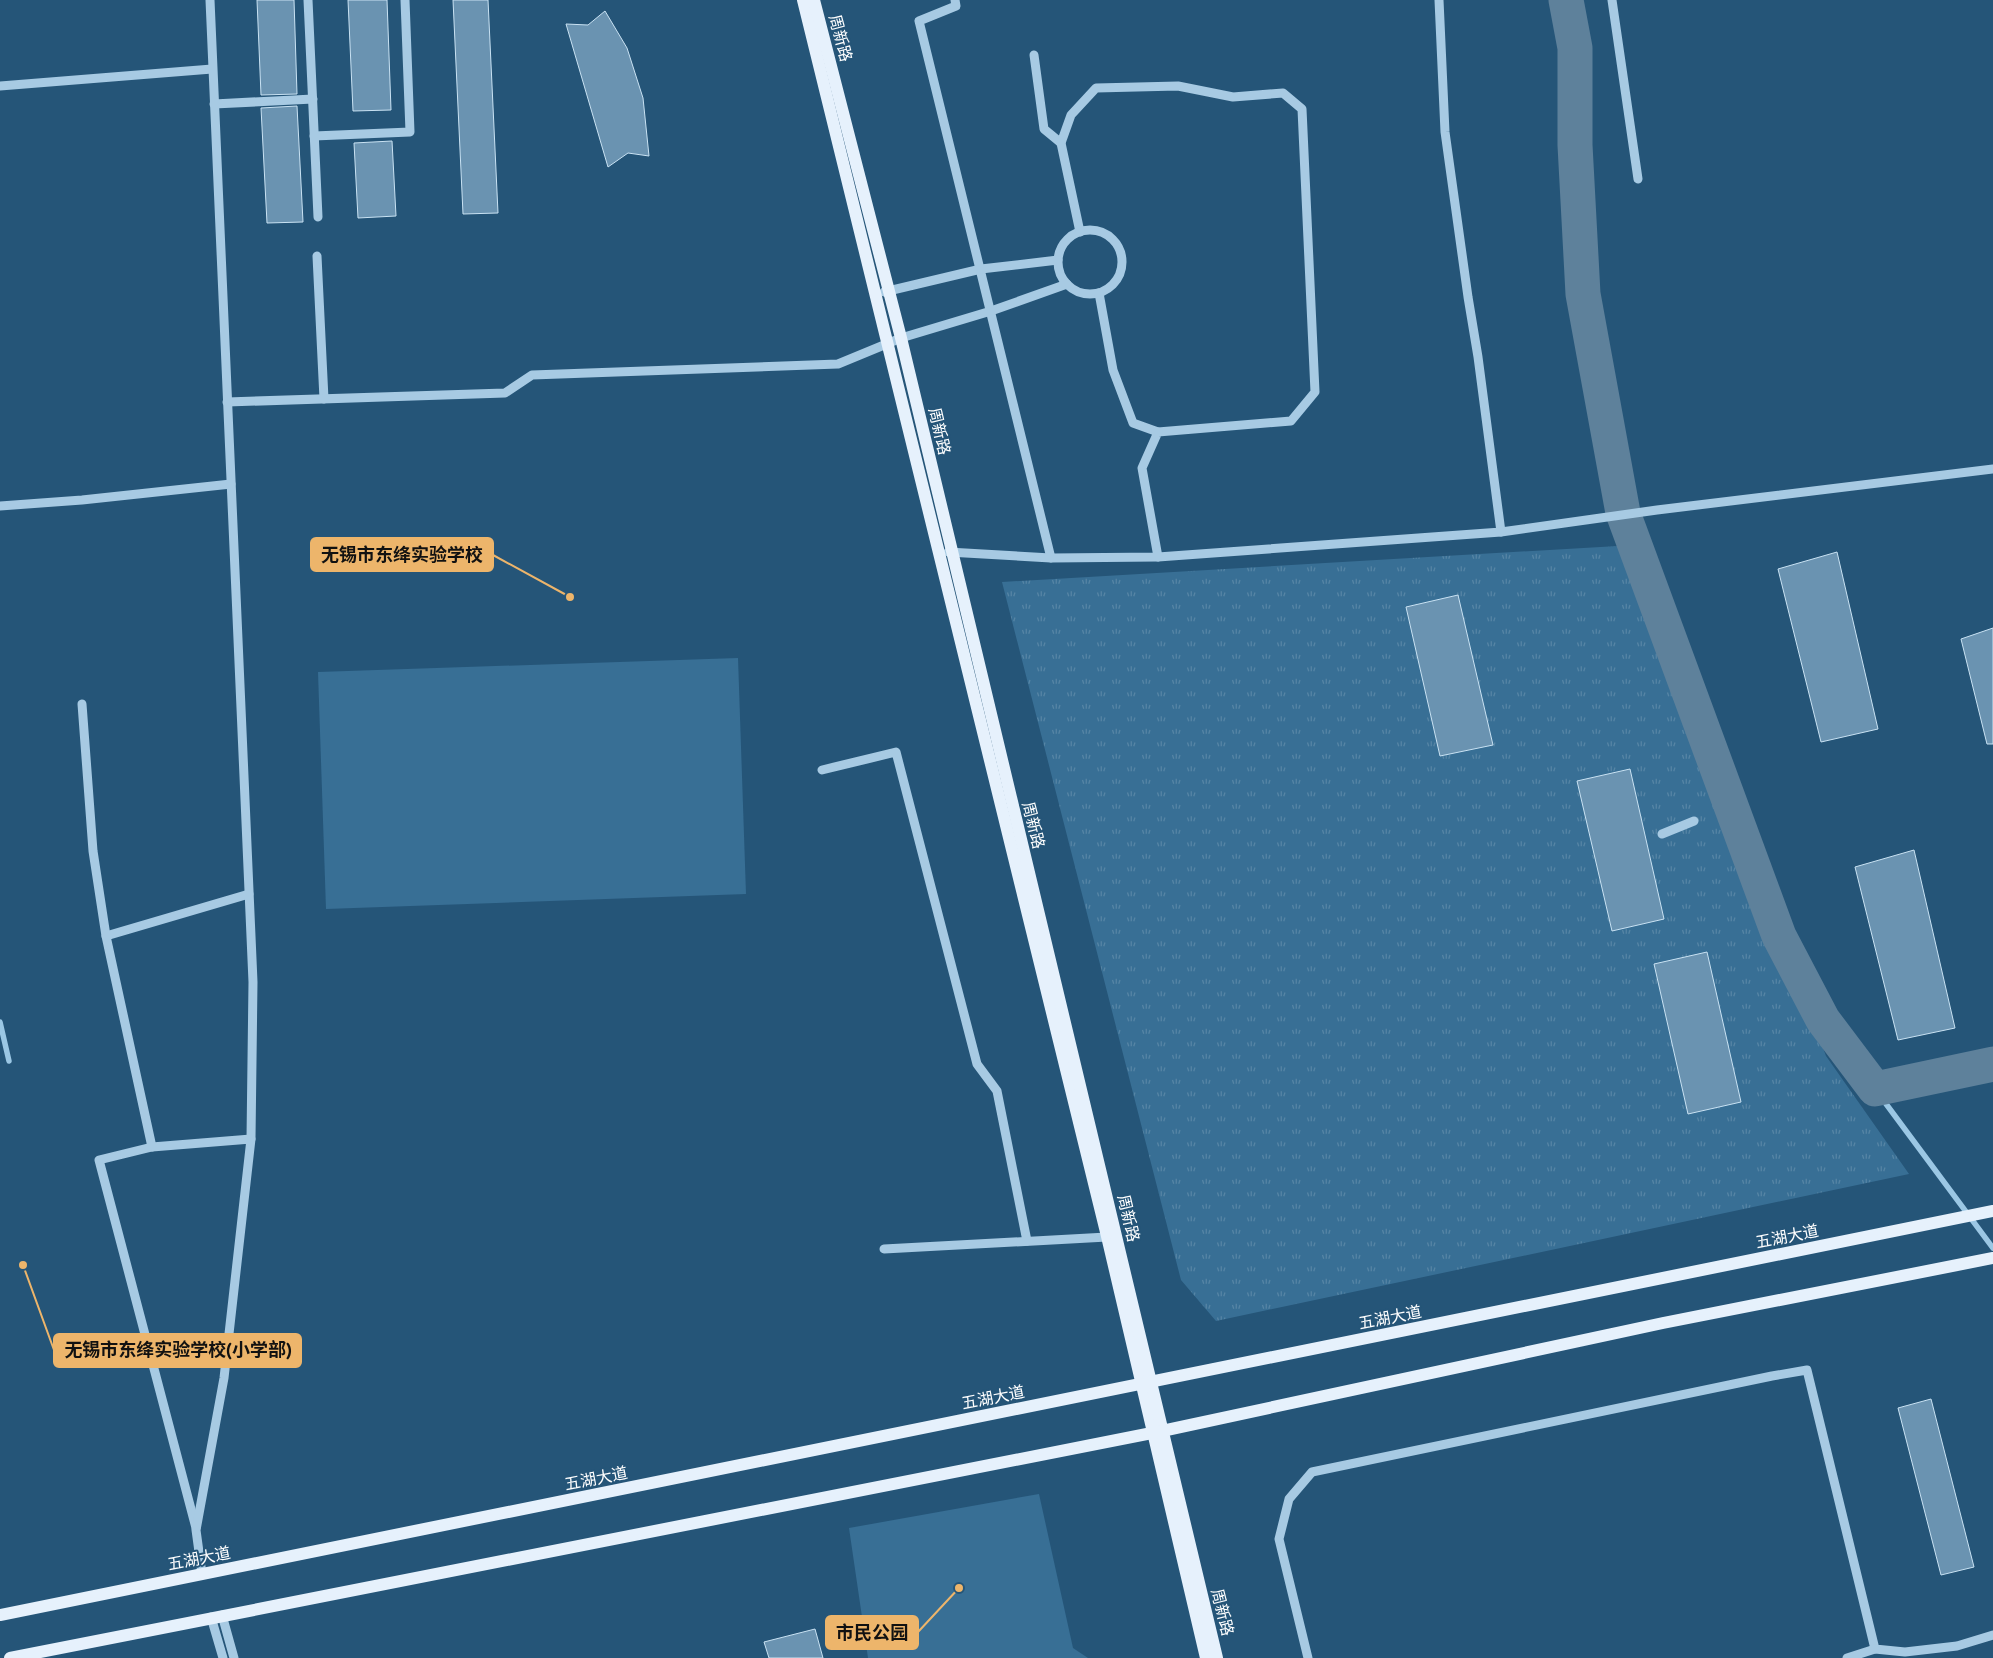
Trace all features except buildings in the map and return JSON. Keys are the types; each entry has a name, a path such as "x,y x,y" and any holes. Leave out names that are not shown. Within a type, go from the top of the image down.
{"main road":[{"name":"周新路","path":"803,0 884,292"},
{"name":"周新路","path":"814,0 1146,1383 1206,1658"},
{"name":"周新路","path":"947,552 1107,1237 1146,1383"},
{"name":"五湖大道","path":"0,1615 1993,1211"},
{"path":"10,1658 1157,1432 1663,1323 1993,1258"},
{"name":"周新路","path":"1157,1432 1217,1658"}],"street":[{"path":"196,1530 224,1378 251,1139 253,982 210,0"},
{"path":"308,0 318,218"},
{"path":"314,136 410,132 405,0"},
{"path":"955,0 956,6 919,21 1050,558"},
{"path":"1439,0 1445,132 1478,357 1500,532"},
{"path":"1612,0 1638,179"},
{"path":"1034,54 1044,129 1061,142"},
{"path":"0,86 212,69"},
{"path":"1080,232 1061,142 1071,115 1096,88 1178,86 1233,97 1283,93 1302,109 1315,392 1291,421 1158,432 1133,423 1113,370 1099,293"},
{"path":"214,104 313,99"},
{"path":"1089,230 1107,234 1114,241 1122,257 1119,275 1114,283 1099,293 1082,293 1067,284 1058,269 1060,250 1071,236 1080,232 1089,230"},
{"path":"317,256 324,399"},
{"path":"884,292 981,270 1058,260"},
{"path":"227,402 505,393 532,376 838,364 896,341 991,311 1067,284"},
{"path":"1158,432 1142,468 1158,557"},
{"path":"947,552 1050,558 1158,557 1500,532 1657,510 1993,469"},
{"path":"0,506 82,500 231,484"},
{"path":"82,704 93,851 106,936 152,1147"},
{"path":"822,770 896,752 977,1064 996,1090 1028,1241"},
{"path":"1662,834 1694,821"},
{"path":"106,936 249,894"},
{"path":"202,1574 196,1530 99,1160 152,1147 251,1139"},
{"path":"884,1249 1107,1237"},
{"path":"1308,1658 1279,1539 1289,1499 1312,1472 1806,1370 1875,1649"},
{"path":"216,1616 223,1658"},
{"path":"216,1616 234,1658"},
{"path":"1847,1658 1875,1649 1905,1652 1957,1646 1993,1635"}],"green space":[{"path":"1635,545 1826,1056 1909,1174 1216,1321 1181,1280 1002,582"},
{"path":"738,658 746,894 326,909 318,672"},
{"path":"1039,1494 1073,1648 1088,1658 868,1658 849,1528"}],"waterway":[{"path":"1566,0 1575,48 1575,145 1583,294 1623,513 1779,936 1823,1020 1875,1089 1993,1064"},
{"path":"0,1022 9,1061"},
{"path":"1875,1089 1993,1248"}],"place":[{"name":"无锡市东绛实验学校","path":"570,597"},
{"name":"无锡市东绛实验学校(小学部)","path":"23,1265"},
{"name":"市民公园","path":"959,1588"}]}
